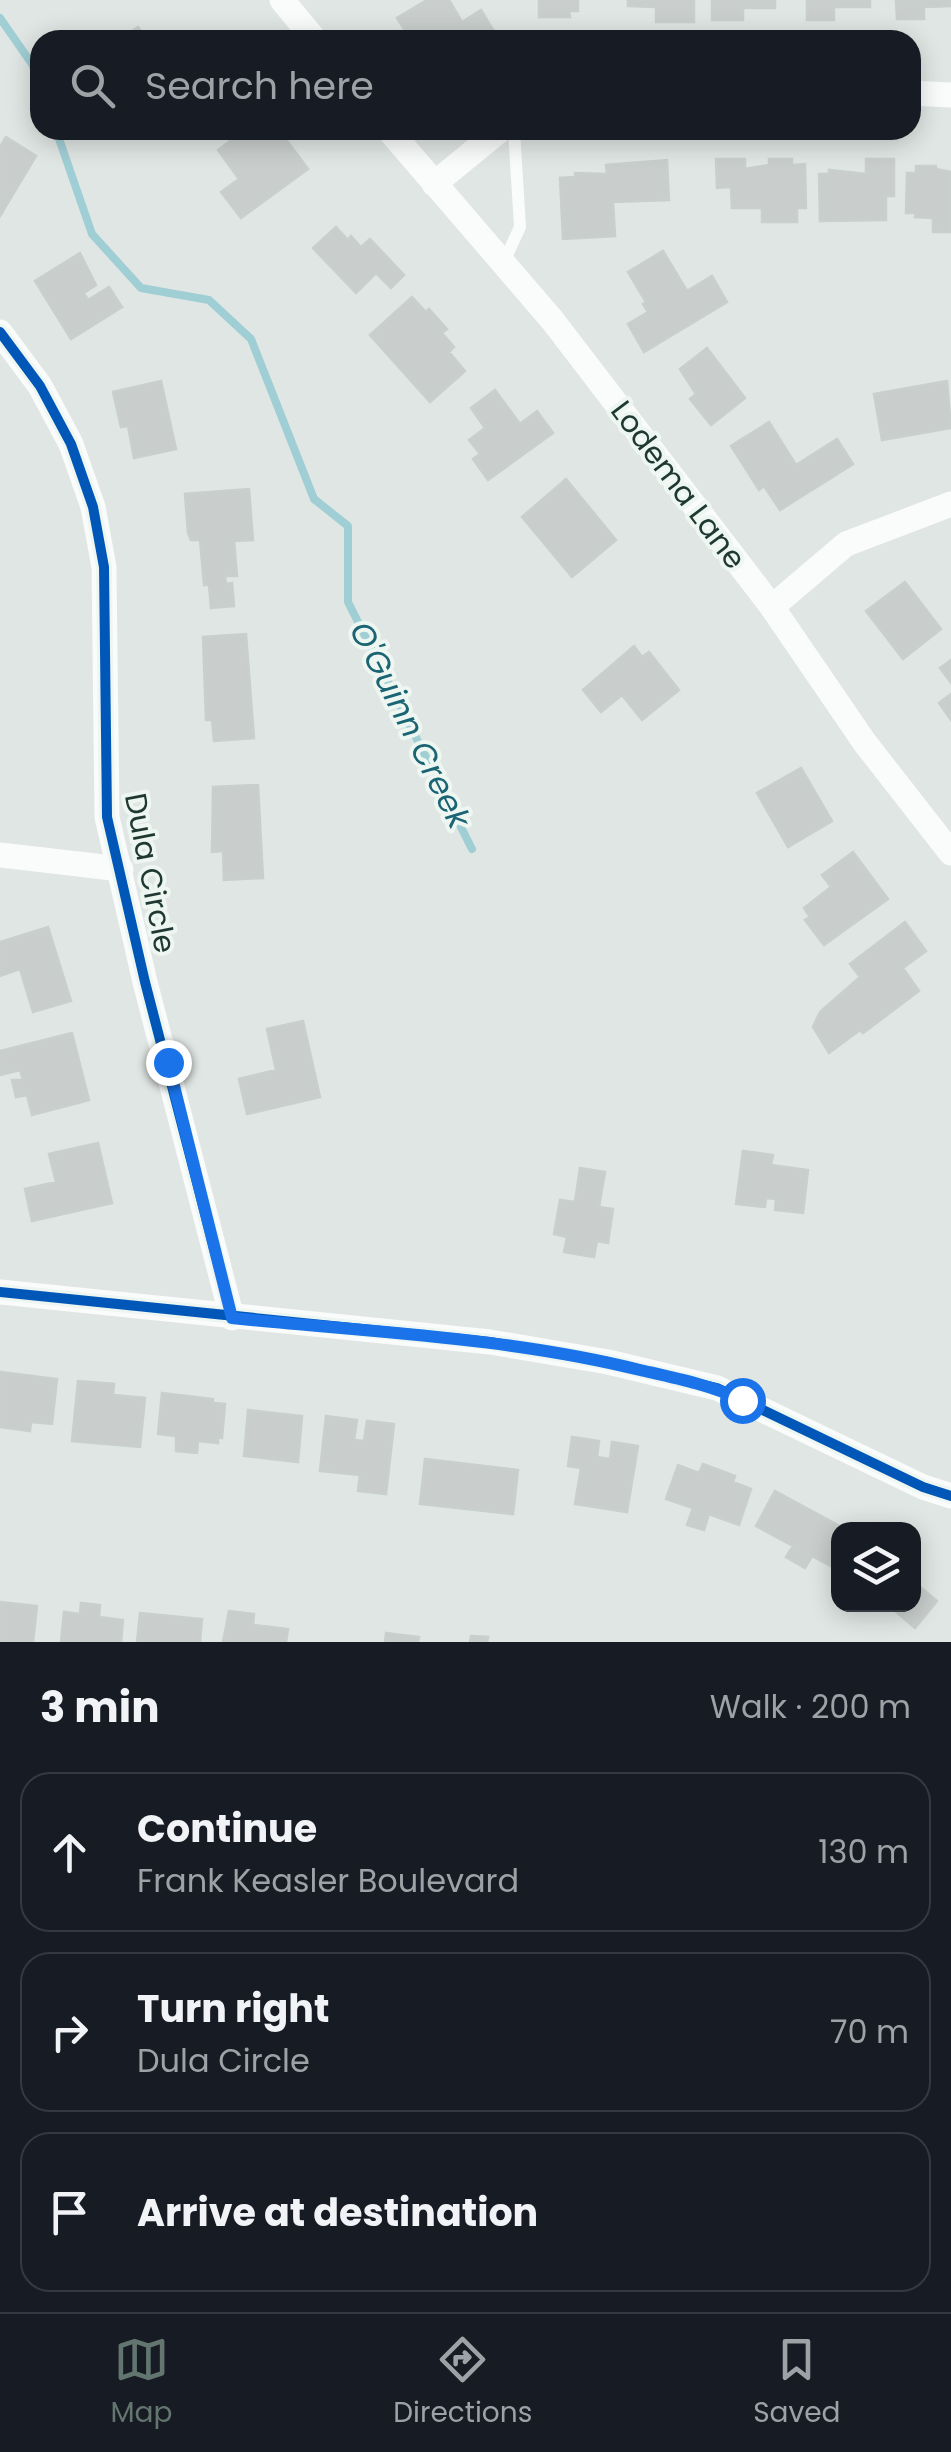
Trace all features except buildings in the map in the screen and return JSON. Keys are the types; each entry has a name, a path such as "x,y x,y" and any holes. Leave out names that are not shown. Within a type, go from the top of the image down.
{"street":[{"path":"282,0 307,30"},
{"path":"921,94 951,95"},
{"name":"Lodema Lane","path":"397,140 552,320 772,608 865,743 951,852"},
{"path":"434,184 488,140"},
{"name":"Dula Circle","path":"0,332 40,386 71,444 94,507 104,568 107,817 145,982 232,1318"},
{"path":"772,608 846,544 951,504"},
{"path":"0,855 121,869"},
{"path":"0,1292 490,1342 608,1362 718,1388 951,1496"}],"lane":[{"path":"503,264 520,227 515,140"}],"waterway":[{"name":"O'Guinn Creek","path":"0,18 30,61"},
{"name":"O'Guinn Creek","path":"59,140 92,234 141,288 209,300 251,339 314,499 348,526 348,602 472,849"}],"cycle path":[{"path":"0,332 40,386 71,444 93,507 104,567 107,817 145,982 232,1318"},
{"path":"0,1292 490,1342 608,1362 717,1388 923,1487 951,1496"}],"route":[{"path":"168,1062 232,1318 490,1342 608,1362 718,1388 742,1400"}]}
